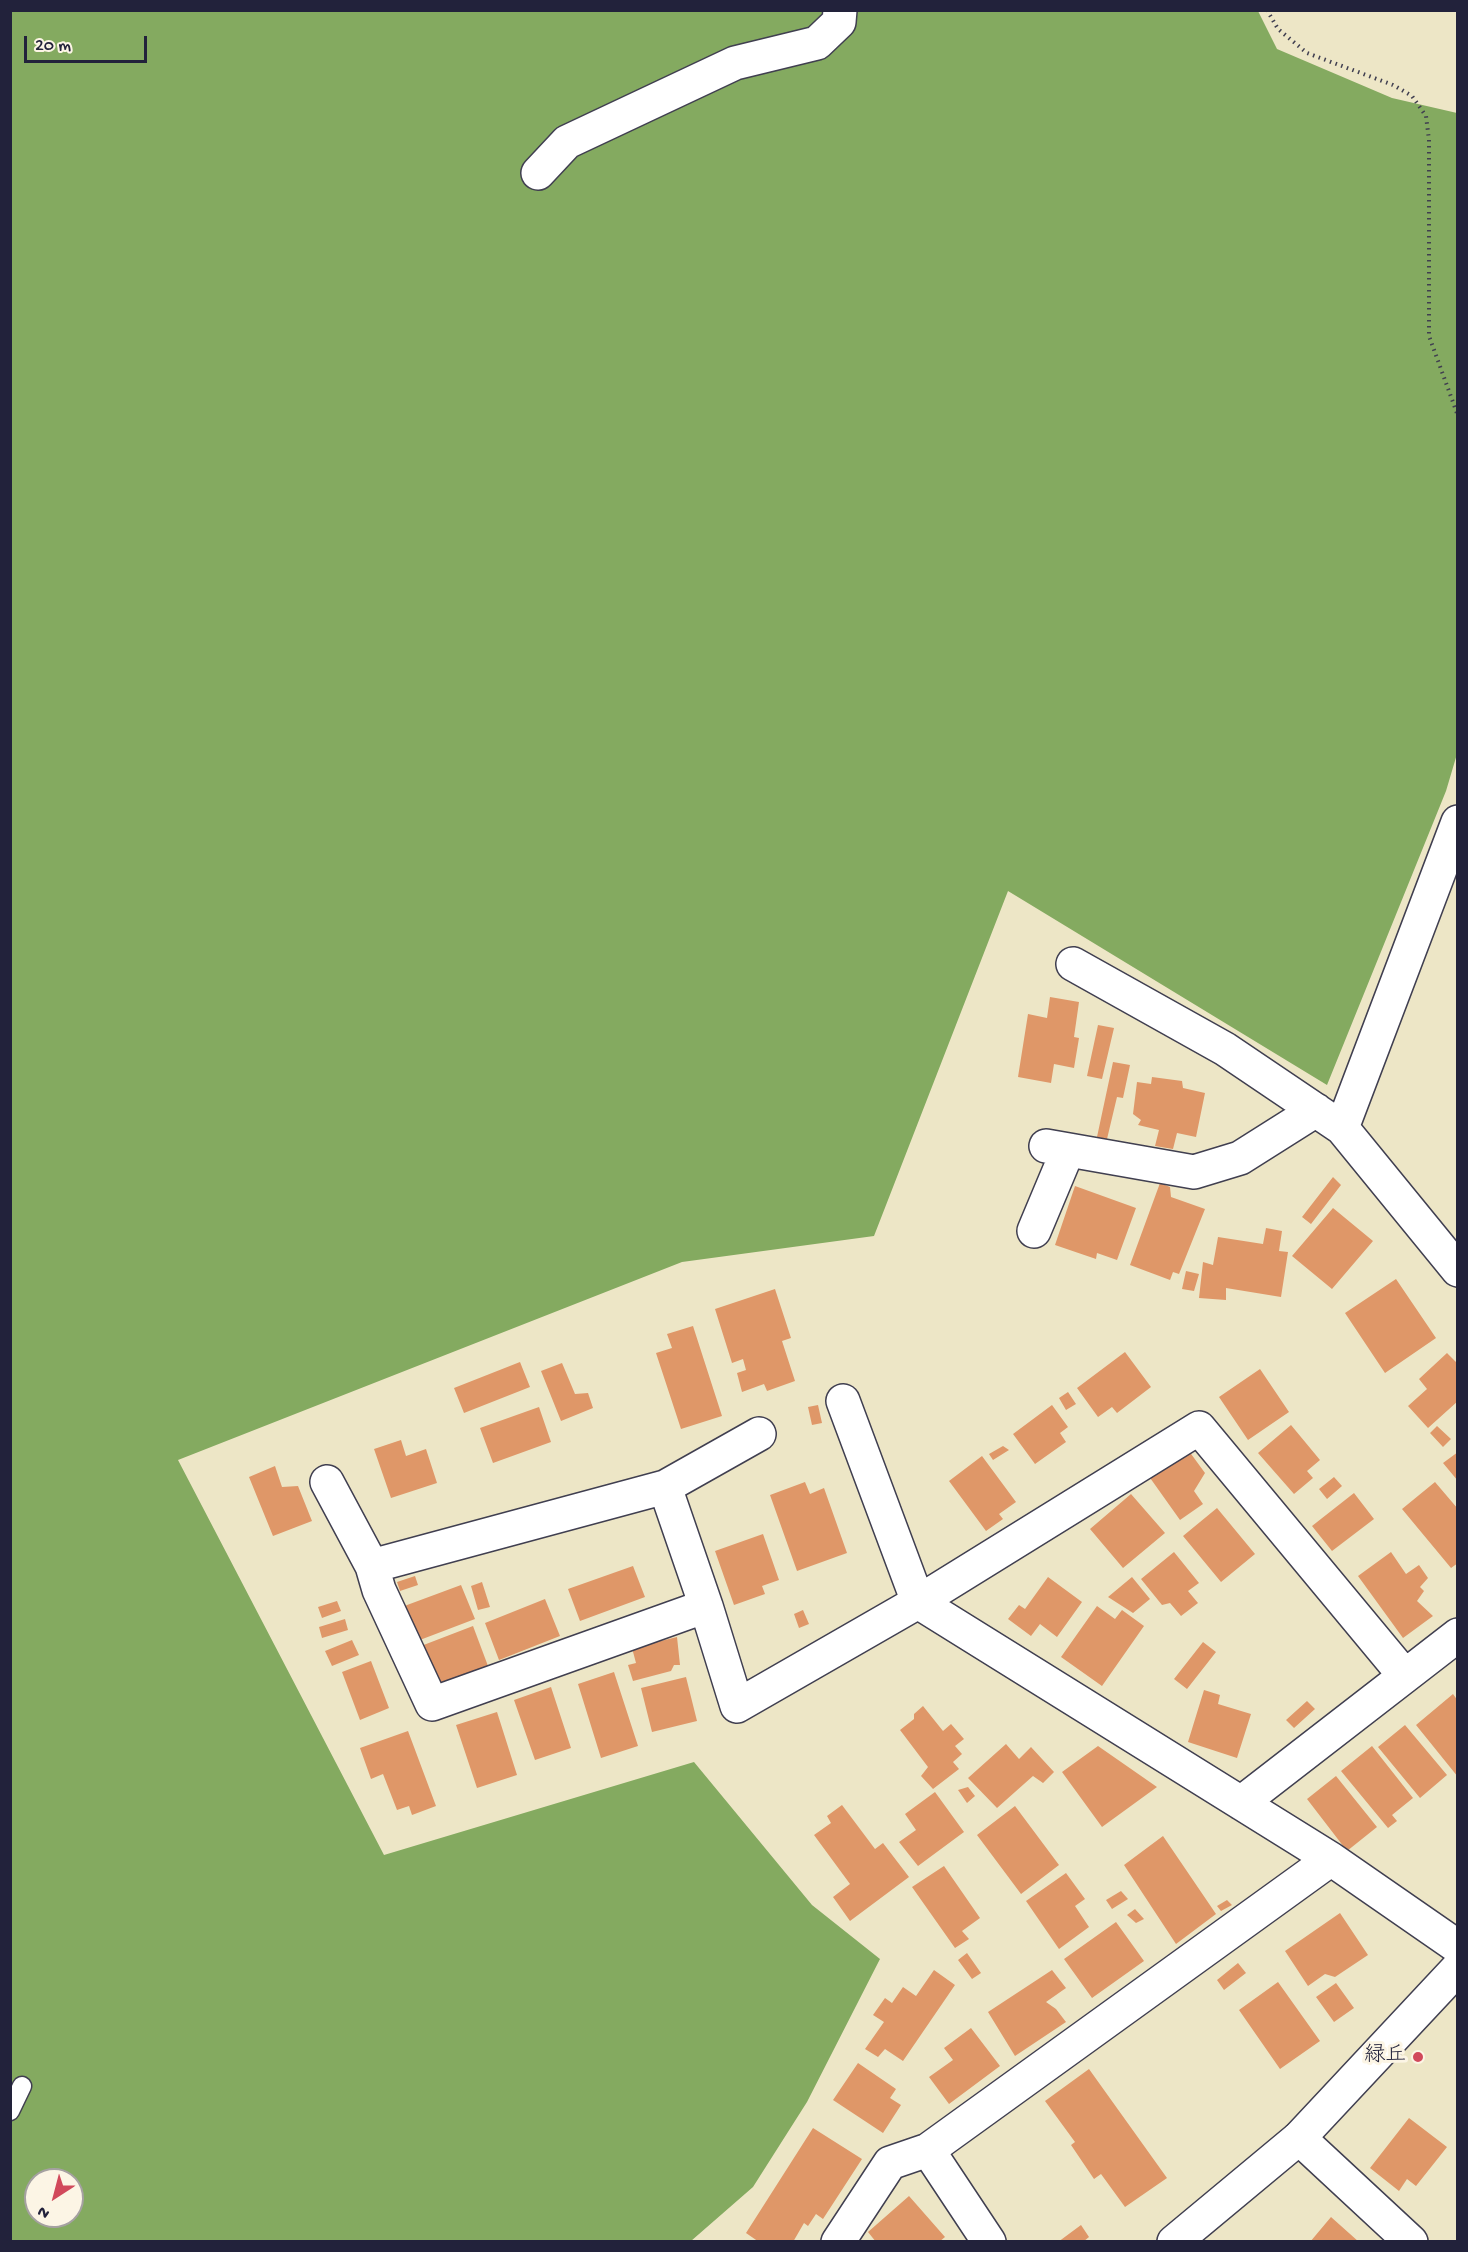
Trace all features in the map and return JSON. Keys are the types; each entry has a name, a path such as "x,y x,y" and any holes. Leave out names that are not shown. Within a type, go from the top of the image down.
{"street":[{"path":"538,173 567,142 724,68 735,63 817,43 839,22 840,10"},
{"path":"1342,1128 1458,822"},
{"path":"1073,964 1225,1049 1342,1128 1458,1270"},
{"path":"1034,1231 1057,1148 1194,1172 1240,1158 1316,1110"},
{"path":"843,1401 918,1602 1330,1859 1458,1947"},
{"path":"665,1487 737,1706 918,1602 1199,1428 1405,1676"},
{"path":"372,1566 665,1487 759,1434"},
{"path":"327,1482 372,1566 379,1590 432,1704 706,1606"},
{"path":"1241,1803 1458,1635"},
{"path":"838,2241 891,2163 928,2150 1330,1859"},
{"path":"1174,2241 1299,2138 1458,1968"},
{"path":"1299,2138 1411,2241"},
{"path":"928,2150 989,2241"}],"lane":[{"path":"10,2111 22,2086"}],"path":[{"path":"1267,10 1278,29 1307,53 1393,85 1412,96 1426,116 1429,140 1429,336 1458,416"}],"green space":[{"path":"11,11 1258,11 1277,49 1392,98 1457,113 1457,754 1446,791 1327,1085 1008,891 874,1236 682,1262 178,1460 384,1855 694,1762 812,1905 880,1959 807,2102 753,2187 691,2241 11,2242"}],"building":[{"path":"1050,997 1079,1002 1074,1037 1079,1038 1074,1068 1054,1064 1051,1083 1018,1077 1028,1014 1047,1018"},
{"path":"1098,1025 1114,1028 1102,1079 1087,1076"},
{"path":"1113,1062 1130,1065 1123,1098 1117,1097 1107,1139 1097,1137"},
{"path":"1152,1077 1182,1081 1183,1088 1205,1093 1196,1137 1177,1133 1173,1149 1155,1146 1159,1130 1138,1125 1141,1120 1133,1114 1137,1082 1151,1084"},
{"path":"1333,1177 1341,1185 1311,1224 1302,1217"},
{"path":"1160,1183 1170,1187 1171,1197 1205,1209 1179,1274 1173,1272 1170,1280 1130,1265"},
{"path":"1075,1186 1136,1208 1117,1260 1097,1253 1096,1259 1055,1245"},
{"path":"1333,1208 1373,1241 1332,1289 1292,1256"},
{"path":"1266,1228 1282,1231 1279,1251 1288,1252 1281,1297 1226,1288 1226,1300 1199,1298 1203,1262 1213,1265 1218,1237 1263,1244"},
{"path":"1186,1271 1199,1274 1194,1291 1182,1289"},
{"path":"1396,1279 1436,1338 1385,1373 1345,1313"},
{"path":"775,1289 791,1338 782,1341 795,1381 767,1391 764,1384 742,1392 737,1373 746,1370 743,1359 732,1363 715,1309"},
{"path":"693,1326 722,1416 681,1429 656,1353 672,1348 667,1334"},
{"path":"1125,1352 1151,1387 1117,1413 1112,1407 1098,1417 1077,1388"},
{"path":"1447,1353 1458,1364 1458,1401 1428,1428 1408,1406 1427,1389 1419,1379"},
{"path":"520,1362 530,1387 464,1413 454,1388"},
{"path":"562,1363 575,1394 588,1393 593,1408 561,1421 541,1371"},
{"path":"1260,1369 1289,1412 1248,1440 1219,1397"},
{"path":"1068,1392 1076,1404 1066,1410 1059,1398"},
{"path":"818,1405 822,1423 812,1425 808,1407"},
{"path":"1052,1405 1068,1427 1060,1433 1066,1442 1035,1464 1013,1434"},
{"path":"539,1407 551,1442 493,1463 480,1428"},
{"path":"1291,1425 1320,1460 1307,1471 1313,1478 1294,1494 1258,1453"},
{"path":"1437,1426 1451,1439 1443,1447 1430,1433"},
{"path":"401,1440 406,1456 426,1449 437,1483 391,1498 374,1449"},
{"path":"1003,1446 1009,1450 993,1460 989,1454"},
{"path":"1186,1447 1205,1473 1194,1491 1203,1504 1180,1520 1148,1475"},
{"path":"1458,1452 1458,1481 1443,1463"},
{"path":"982,1456 1016,1502 999,1514 1003,1519 986,1531 949,1481"},
{"path":"275,1466 282,1487 298,1486 312,1521 273,1536 249,1477"},
{"path":"1334,1477 1342,1486 1327,1499 1319,1489"},
{"path":"805,1482 810,1494 824,1488 847,1553 797,1571 770,1495"},
{"path":"1435,1482 1458,1509 1458,1563 1451,1568 1402,1509"},
{"path":"1354,1493 1374,1519 1332,1551 1312,1526"},
{"path":"1131,1494 1165,1533 1123,1568 1090,1529"},
{"path":"1217,1508 1255,1554 1221,1582 1183,1536"},
{"path":"763,1534 779,1580 762,1586 765,1594 734,1605 715,1551"},
{"path":"1174,1552 1199,1583 1188,1591 1198,1603 1181,1616 1170,1603 1162,1605 1141,1579"},
{"path":"1391,1552 1406,1574 1419,1565 1428,1578 1420,1587 1424,1591 1417,1601 1433,1616 1403,1638 1358,1576"},
{"path":"633,1566 645,1597 580,1621 568,1589"},
{"path":"415,1576 418,1585 400,1591 397,1582"},
{"path":"1048,1577 1082,1602 1057,1637 1040,1624 1031,1636 1008,1619 1019,1605 1025,1609"},
{"path":"1132,1577 1150,1599 1133,1613 1108,1597"},
{"path":"482,1582 490,1607 478,1610 471,1586"},
{"path":"461,1585 475,1619 412,1643 399,1608"},
{"path":"545,1599 560,1636 499,1660 485,1623"},
{"path":"337,1601 341,1611 322,1618 318,1607"},
{"path":"1097,1606 1115,1619 1122,1610 1144,1626 1102,1686 1061,1657"},
{"path":"803,1610 809,1624 799,1628 794,1614"},
{"path":"345,1619 348,1630 322,1638 319,1627"},
{"path":"473,1626 488,1666 437,1687 421,1646"},
{"path":"677,1637 680,1665 674,1665 671,1671 633,1681 628,1665 636,1663 632,1648"},
{"path":"352,1640 359,1655 332,1666 325,1651"},
{"path":"1203,1642 1216,1652 1187,1689 1174,1679"},
{"path":"371,1661 389,1708 360,1720 342,1672"},
{"path":"614,1672 638,1746 601,1758 578,1684"},
{"path":"686,1677 697,1721 652,1732 641,1688"},
{"path":"551,1687 571,1748 535,1760 514,1700"},
{"path":"1204,1690 1220,1695 1218,1704 1251,1714 1237,1758 1188,1742"},
{"path":"1453,1694 1458,1701 1458,1777 1416,1725"},
{"path":"1307,1701 1315,1709 1294,1728 1286,1720"},
{"path":"923,1706 943,1731 951,1724 964,1739 955,1746 962,1754 953,1762 959,1769 933,1789 921,1776 928,1767 900,1730 914,1719 914,1714"},
{"path":"497,1712 517,1775 477,1788 456,1725"},
{"path":"1405,1725 1447,1775 1420,1798 1378,1747"},
{"path":"408,1731 436,1806 412,1815 409,1806 397,1810 383,1774 371,1779 360,1748"},
{"path":"1006,1744 1019,1759 1031,1747 1054,1772 1043,1783 1033,1776 997,1808 968,1778"},
{"path":"1098,1746 1157,1787 1102,1827 1062,1772"},
{"path":"1372,1746 1413,1798 1392,1815 1397,1821 1388,1828 1341,1771"},
{"path":"1336,1776 1377,1827 1347,1851 1307,1799"},
{"path":"968,1787 975,1796 967,1803 958,1790"},
{"path":"935,1792 964,1832 918,1866 899,1842 916,1830 905,1814"},
{"path":"842,1805 875,1849 883,1843 909,1877 850,1921 833,1897 850,1884 814,1835 831,1823 827,1816"},
{"path":"1015,1806 1059,1865 1021,1894 977,1835"},
{"path":"1163,1836 1216,1914 1176,1944 1124,1865"},
{"path":"944,1866 980,1918 962,1931 969,1939 955,1948 912,1887"},
{"path":"1066,1873 1085,1899 1075,1906 1089,1927 1059,1949 1026,1901"},
{"path":"1121,1891 1128,1899 1112,1909 1106,1900"},
{"path":"1227,1900 1232,1905 1221,1911 1217,1906"},
{"path":"1135,1909 1144,1919 1136,1923 1127,1915"},
{"path":"1340,1913 1368,1955 1335,1977 1325,1974 1308,1986 1285,1951"},
{"path":"1116,1922 1144,1961 1092,1998 1064,1959"},
{"path":"967,1953 981,1973 972,1979 958,1960"},
{"path":"1238,1963 1246,1973 1224,1990 1217,1980"},
{"path":"934,1970 955,1985 903,2061 885,2049 878,2057 865,2049 884,2022 873,2015 885,1998 892,2003 903,1987 916,1996"},
{"path":"1052,1970 1066,1988 1046,2002 1056,2009 1066,2022 1015,2056 988,2012"},
{"path":"1278,1982 1320,2041 1280,2069 1239,2010"},
{"path":"1336,1983 1354,2008 1334,2022 1316,1997"},
{"path":"971,2028 1000,2066 949,2104 929,2077 953,2060 944,2048"},
{"path":"858,2063 896,2089 890,2098 901,2105 883,2133 833,2100"},
{"path":"1089,2069 1167,2178 1125,2207 1101,2174 1094,2179 1071,2145 1075,2142 1045,2101"},
{"path":"1409,2118 1447,2147 1416,2186 1407,2179 1399,2191 1370,2168"},
{"path":"813,2128 862,2159 823,2219 816,2214 808,2226 804,2223 793,2242 759,2242 746,2233"},
{"path":"909,2196 945,2237 939,2242 876,2242 868,2232"},
{"path":"1331,2217 1359,2242 1310,2242"},
{"path":"1081,2225 1089,2237 1083,2242 1058,2242"}],"place":[{"name":"緑丘","path":"1418,2057"}]}
